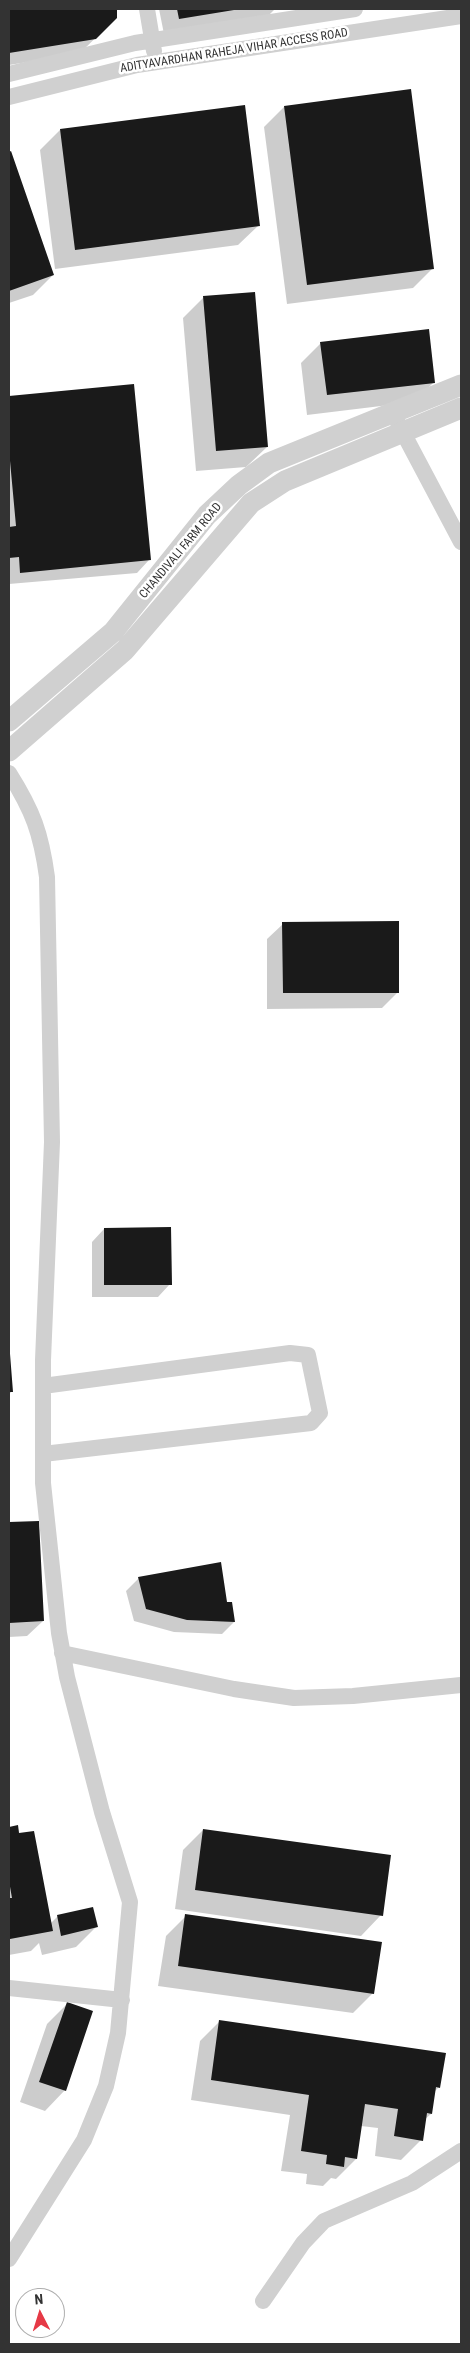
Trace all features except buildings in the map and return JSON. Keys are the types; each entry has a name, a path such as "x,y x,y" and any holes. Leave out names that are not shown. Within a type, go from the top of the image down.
{"street":[{"path":"147,9 155,62"},
{"name":"ADITYAVARDHAN RAHEJA VIHAR ACCESS ROAD","path":"9,74 152,40 355,9"},
{"name":"ADITYAVARDHAN RAHEJA VIHAR ACCESS ROAD","path":"9,96 155,62 461,16"},
{"path":"40,66 47,87"},
{"name":"CHANDIVALI FARM ROAD","path":"9,722 113,632 214,509 239,485 269,462 461,385"},
{"path":"9,751 125,650 251,503 290,479 461,408"},
{"path":"393,413 461,542"},
{"path":"278,459 290,479"},
{"path":"9,773 26,800 42,839 47,877 52,1142 43,1386 43,1483 62,1653 102,1812 130,1902 118,2033 106,2086 84,2140 9,2258"},
{"path":"43,1386 290,1353 308,1355 320,1413 311,1423 43,1454"},
{"path":"62,1653 216,1685 294,1698 353,1696 461,1685"},
{"path":"9,1988 122,2000"},
{"path":"263,2301 303,2243 324,2221 412,2183 461,2151"}]}
